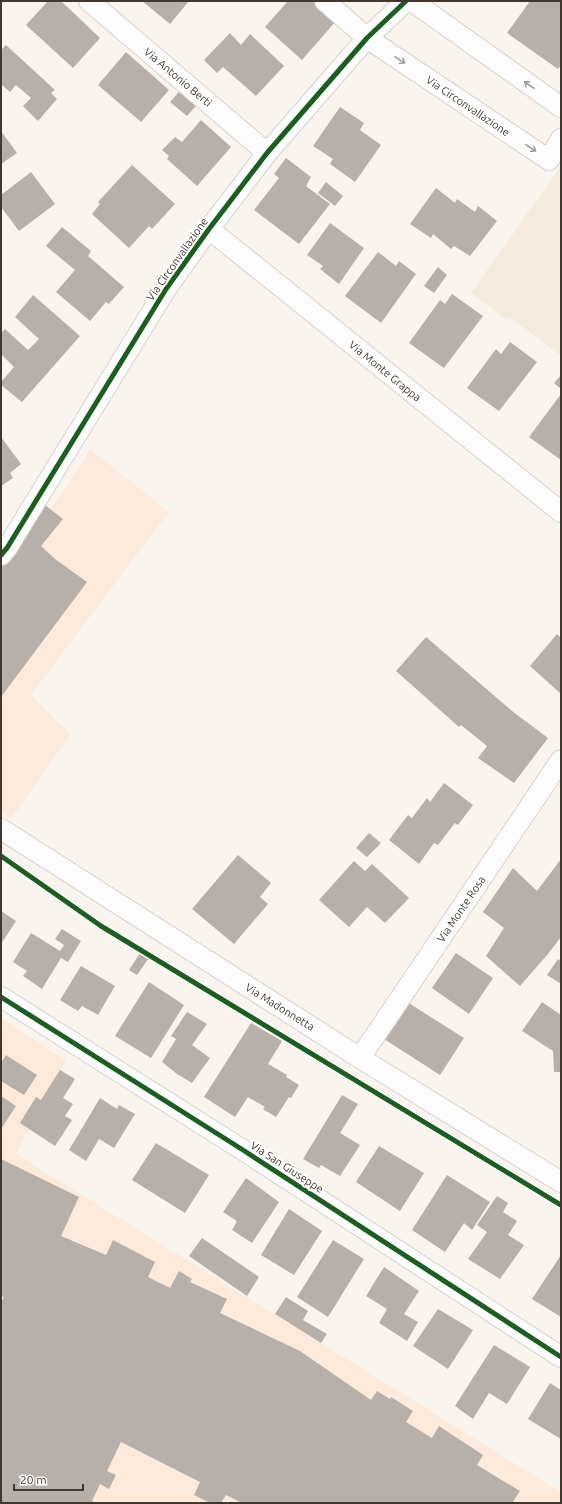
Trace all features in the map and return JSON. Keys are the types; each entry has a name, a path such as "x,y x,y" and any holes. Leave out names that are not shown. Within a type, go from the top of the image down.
{"street":[{"name":"Via Antonio Berti","path":"88,1 267,153"},
{"path":"325,1 367,38"},
{"name":"Via Circonvallazione","path":"3,548 166,289 209,229 267,153 367,38 406,1"},
{"path":"412,1 561,107"},
{"name":"Via Circonvallazione","path":"367,38 549,160 561,139"},
{"name":"Via Monte Grappa","path":"209,229 561,512"},
{"name":"Via Monte Rosa","path":"360,1058 561,760"},
{"name":"Via Madonnetta","path":"1,829 360,1058 561,1182"},
{"name":"Via San Giuseppe","path":"1,997 243,1150 561,1357"}],"shaded area":[{"path":"561,166 561,356 510,317 507,320 471,293"},
{"path":"90,449 169,512 31,695 71,734 11,819 1,812 1,571 64,491"},
{"path":"1,1018 66,1060 16,1154 561,1492 561,1503 1,1503"}],"building":[{"path":"48,1 61,1 100,38 73,68 26,25"},
{"path":"142,1 189,1 170,24"},
{"path":"288,1 313,1 336,21 302,60 265,27"},
{"path":"530,1 561,1 561,65 558,69 507,33"},
{"path":"230,33 241,45 250,34 284,66 256,96 223,67 217,73 204,60"},
{"path":"6,45 55,90 51,93 57,99 38,121 23,106 31,98 16,85 10,92 1,84 1,50"},
{"path":"126,52 169,90 141,122 98,85"},
{"path":"179,92 196,106 187,116 170,102"},
{"path":"340,107 364,123 360,130 381,145 355,182 330,164 333,159 313,146"},
{"path":"201,120 231,147 197,186 167,159 169,156 162,150 175,137 182,142"},
{"path":"1,131 17,153 1,164"},
{"path":"286,158 311,177 306,186 330,204 299,244 254,210 279,178 274,174"},
{"path":"132,165 175,204 152,229 149,226 129,248 92,214 100,204 98,202"},
{"path":"31,172 55,204 19,231 1,207 1,195"},
{"path":"326,182 343,196 335,206 318,193"},
{"path":"436,188 455,203 457,199 475,212 478,206 497,221 470,256 454,246 451,249 433,234 431,238 410,224"},
{"path":"330,223 364,248 339,284 320,269 323,266 307,255"},
{"path":"62,227 91,251 88,256 124,287 109,304 106,302 90,321 56,292 75,270 46,246"},
{"path":"378,252 396,266 399,261 416,274 381,323 345,296"},
{"path":"438,267 447,275 434,293 424,286"},
{"path":"452,294 483,316 444,368 409,343 440,300 445,304"},
{"path":"33,295 80,336 22,402 1,385 1,382 14,367 1,354 1,333 5,329 28,350 39,339 15,317"},
{"path":"510,342 537,362 499,411 467,388 496,349 501,354"},
{"path":"561,375 561,389 554,383"},
{"path":"561,394 561,460 529,437"},
{"path":"1,437 21,464 10,473 13,478 1,486"},
{"path":"45,505 63,519 41,546 55,559 87,582 1,697 1,562"},
{"path":"557,634 561,638 561,694 530,666"},
{"path":"426,637 512,711 548,738 514,783 478,758 487,746 461,725 459,727 396,671"},
{"path":"444,783 473,805 458,825 455,823 438,845 434,843 419,864 389,840 408,815 412,818 427,798 430,802"},
{"path":"369,833 381,843 367,857 356,848"},
{"path":"238,855 271,883 260,897 268,904 234,944 192,909"},
{"path":"561,859 561,937 520,986 486,956 504,928 483,912 513,868 537,891"},
{"path":"354,861 365,871 372,864 409,898 385,923 367,907 349,927 319,900"},
{"path":"1,911 16,921 1,944"},
{"path":"62,929 81,941 68,962 61,958 42,989 23,976 27,971 13,962 31,933 60,951 64,945 55,939"},
{"path":"140,953 148,959 137,975 129,970"},
{"path":"456,953 493,978 469,1014 432,988"},
{"path":"558,959 561,961 561,984 547,975"},
{"path":"81,966 115,986 98,1015 82,1006 78,1011 60,1000"},
{"path":"149,982 184,1005 151,1058 115,1036"},
{"path":"407,1002 464,1038 440,1075 384,1039"},
{"path":"542,1002 561,1015 561,1072 554,1072 553,1051 522,1031"},
{"path":"187,1012 207,1024 192,1045 210,1058 192,1083 177,1074 162,1062 176,1039 171,1036"},
{"path":"251,1023 282,1041 268,1064 287,1075 286,1077 299,1085 276,1117 263,1109 265,1107 248,1097 235,1117 204,1097"},
{"path":"6,1055 37,1075 24,1095 1,1081 1,1063"},
{"path":"60,1070 75,1079 63,1098 73,1104 65,1116 72,1120 55,1146 20,1123 36,1097 41,1100"},
{"path":"342,1095 358,1104 340,1133 360,1145 340,1176 321,1165 319,1168 303,1159"},
{"path":"1,1096 16,1106 1,1129"},
{"path":"100,1098 117,1109 119,1105 135,1114 114,1148 99,1139 86,1161 69,1150"},
{"path":"156,1143 209,1175 185,1213 132,1180"},
{"path":"379,1146 424,1173 400,1211 356,1182"},
{"path":"1,1159 79,1197 61,1236 106,1255 113,1240 155,1262 148,1277 170,1288 179,1271 192,1279 190,1282 227,1299 220,1313 300,1351 371,1400 377,1391 390,1399 391,1397 413,1411 406,1422 432,1438 439,1426 483,1455 477,1465 520,1491 512,1503 242,1503 226,1495 221,1503 210,1503 194,1495 200,1482 121,1442 107,1471 116,1475 109,1489 100,1484 92,1501 97,1503 1,1503 1,1302 4,1297 1,1296"},
{"path":"447,1175 490,1202 472,1230 464,1223 445,1252 412,1230"},
{"path":"246,1178 279,1202 252,1243 232,1230 237,1221 223,1212"},
{"path":"497,1196 508,1203 503,1212 517,1221 508,1235 524,1245 500,1279 468,1259 487,1232 477,1225"},
{"path":"289,1209 322,1231 294,1275 261,1255"},
{"path":"202,1238 259,1277 247,1296 189,1256"},
{"path":"333,1240 364,1259 328,1317 297,1297"},
{"path":"561,1255 561,1317 532,1299"},
{"path":"384,1267 419,1291 404,1314 418,1322 407,1341 379,1323 387,1309 366,1296"},
{"path":"286,1297 308,1311 303,1320 327,1334 321,1343 275,1314"},
{"path":"438,1309 473,1330 448,1369 413,1346"},
{"path":"494,1345 530,1367 507,1404 489,1393 473,1419 455,1406"},
{"path":"550,1383 561,1390 561,1439 528,1419"}],"cycle path":[{"path":"1,555 7,548 166,289 209,229 267,153 367,38 406,1"},
{"path":"1,856 101,926 561,1205"},
{"path":"1,997 243,1150 561,1357"}]}
